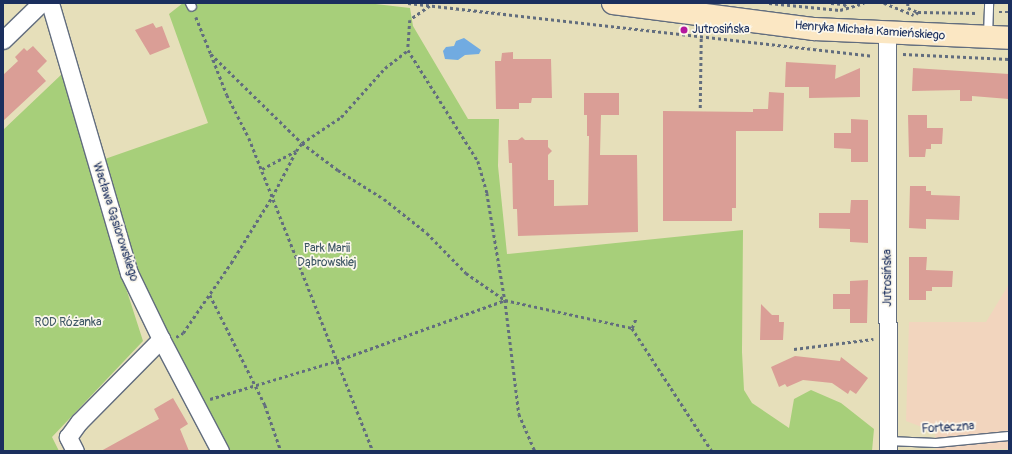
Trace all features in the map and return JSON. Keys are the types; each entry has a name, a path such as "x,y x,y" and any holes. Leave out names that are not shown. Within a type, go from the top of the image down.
{"street":[{"path":"3,40 42,3"},
{"name":"Wacława Gąsiorowskiego","path":"50,3 120,247 130,273 162,342 196,403 220,451"},
{"name":"Henryka Michała Kamieńskiego","path":"613,3 703,13 803,28 884,48 999,37"},
{"name":"Jutrosińska","path":"884,48 888,446"},
{"path":"75,451 68,437 79,422 162,342"}],"lane":[{"path":"989,3 989,13 999,37"},
{"name":"Forteczna","path":"888,446 1009,436"}],"path":[{"path":"408,3 701,38 884,48 1009,59"},
{"path":"769,3 840,10 864,3"},
{"path":"832,3 844,4"},
{"path":"908,3 908,8 917,13 1009,12"},
{"path":"191,5 262,169 373,451"},
{"path":"430,6 410,20 408,50 478,161 487,193 505,300 519,414 535,451"},
{"path":"700,108 701,38"},
{"path":"162,342 183,333 210,294 272,197 296,151 302,143 341,118 385,68 408,50"},
{"path":"211,54 302,143 338,170 384,199 426,233 466,273 505,300 632,328 712,451"},
{"path":"262,169 296,151"},
{"path":"210,294 253,385 265,405 281,451"},
{"path":"196,403 336,360 505,300"},
{"path":"632,328 636,318"},
{"path":"794,349 879,338"}],"shaded area":[{"path":"1009,284 1009,449 936,451 935,432 906,421 909,322 986,322"}],"green space":[{"name":"Park Marii Dąbrowskiej","path":"183,3 367,3 410,8 413,26 468,119 499,119 498,166 507,254 743,230 742,352 744,390 752,403 789,428 794,399 811,390 841,403 874,429 872,451 226,451 140,279 102,160 208,123 169,14"},
{"name":"ROD Różanka","path":"63,73 115,254 143,341 52,437 59,451 3,451 3,130"}],"water":[{"path":"464,38 481,50 479,54 465,55 458,60 445,59 443,51 446,47 454,46 456,41"}],"building":[{"path":"153,23 156,28 162,26 170,47 150,55 135,30"},
{"path":"33,46 47,61 37,71 46,81 3,121 3,75 18,61 15,57 24,48 27,51"},
{"path":"513,52 513,59 551,59 552,98 532,98 531,103 519,103 519,109 496,109 495,61 501,61 502,53"},
{"path":"786,62 836,65 835,79 860,68 860,97 809,98 809,87 785,87"},
{"path":"913,68 1009,74 1009,99 972,96 972,101 960,101 960,90 912,91"},
{"path":"769,92 784,93 783,131 736,131 736,208 732,208 732,221 663,221 663,111 753,112 753,109 768,109"},
{"path":"584,93 619,93 619,115 601,115 600,155 637,155 638,232 518,236 517,209 513,209 512,163 509,163 508,140 518,140 522,137 525,140 548,140 548,147 552,151 548,155 548,180 554,180 554,206 588,205 589,136 587,136 587,115 584,115"},
{"path":"908,115 927,115 927,128 943,128 942,144 931,144 931,149 926,149 925,157 909,157"},
{"path":"851,119 868,120 868,162 851,162 851,149 834,148 834,133 851,133"},
{"path":"910,186 926,186 926,191 931,191 931,195 960,196 959,220 926,219 926,229 909,228"},
{"path":"851,200 868,200 868,243 850,242 850,229 819,228 819,213 850,213"},
{"path":"909,257 927,257 926,270 953,271 952,287 932,287 932,291 926,291 926,300 909,300"},
{"path":"868,280 867,323 850,323 850,309 833,309 833,294 850,294 850,281"},
{"path":"761,304 772,315 779,315 779,322 784,322 783,340 760,340"},
{"path":"795,356 840,361 841,357 868,378 856,394 850,390 848,394 832,383 803,380 787,387 785,384 779,387 771,367"},
{"path":"173,398 188,424 180,429 189,451 101,451 159,419 154,409"}],"place":[{"name":"Jutrosińska","path":"684,30"}]}
